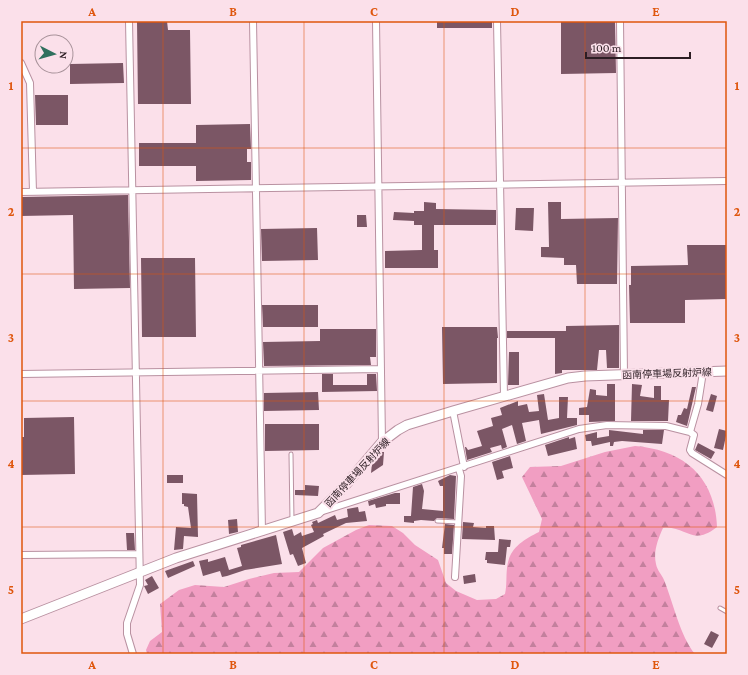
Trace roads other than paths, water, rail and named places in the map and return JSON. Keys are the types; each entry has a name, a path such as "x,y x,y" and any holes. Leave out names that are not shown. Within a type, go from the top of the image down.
{"main road":[{"name":"函南停車場反射炉線","path":"21,619 176,558 318,513 343,488 382,442 407,425 568,378 585,376 727,371"}],"street":[{"path":"129,21 139,554 143,571 140,588 127,623 127,634 133,654"},
{"path":"253,21 262,532"},
{"path":"376,21 382,442"},
{"path":"497,21 504,396"},
{"path":"620,21 624,375"},
{"path":"21,63 30,83 33,192"},
{"path":"21,192 727,181"},
{"path":"21,374 381,369"},
{"path":"690,432 698,404 703,372"},
{"path":"453,411 462,468 455,576"},
{"path":"318,513 399,485 462,468 519,447 590,427 660,425 690,432 694,435 690,450 692,453 727,475"},
{"path":"21,555 139,554"}],"lane":[{"path":"291,454 292,522"},
{"path":"437,522 459,522"},
{"path":"720,608 727,612"}]}
